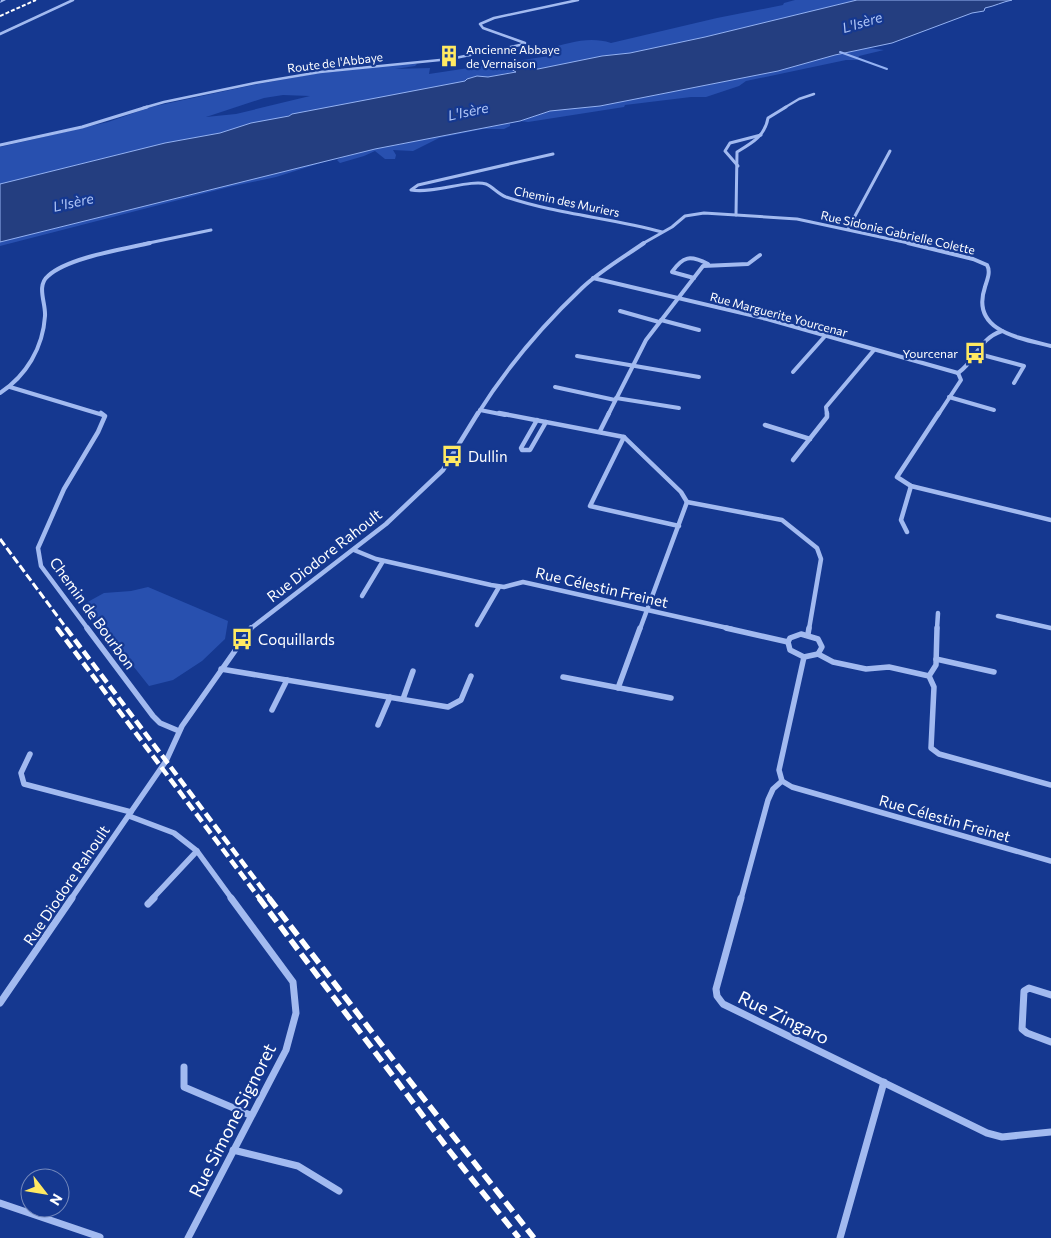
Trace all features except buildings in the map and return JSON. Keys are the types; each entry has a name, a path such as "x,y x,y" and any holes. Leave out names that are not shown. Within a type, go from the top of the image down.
{"street":[{"path":"0,2 4,0"},
{"path":"0,34 73,0"},
{"name":"Route de l'Abbaye","path":"0,145 82,128 164,102 264,81 365,67 450,59 520,46 525,43 483,28 480,24 494,18 578,0"},
{"path":"736,215 737,152 755,142 762,135 767,129 768,118 799,99 814,94"},
{"path":"738,166 725,151 730,143 762,135"},
{"path":"848,229 890,151"},
{"name":"Chemin des Muriers","path":"553,154 418,185 411,190 422,192 473,184 486,184 503,196 536,206 636,224 662,232"},
{"name":"Rue Diodore Rahoult","path":"0,1003 130,814 172,750 179,731 220,669 256,624 386,524 443,470 480,410 525,350 593,278 672,227 685,216 696,213 736,215"},
{"name":"Rue Sidonie Gabrielle Colette","path":"736,215 797,219 848,229 973,259 987,265 989,273 980,306 984,316 1002,331 1051,346"},
{"path":"0,394 10,387 31,362 38,348 45,318 40,290 46,277 51,272 109,253 211,230"},
{"path":"600,431 646,340 703,266 708,264 752,264 760,255"},
{"path":"694,278 672,272 685,258 704,261 708,264"},
{"name":"Rue Marguerite Yourcenar","path":"593,278 750,314 958,373"},
{"path":"620,312 699,330"},
{"path":"1002,331 984,340 966,368 958,373 960,380 897,477 911,486 1051,520"},
{"path":"793,372 826,335"},
{"path":"793,460 826,417 826,407 874,350"},
{"path":"975,353 1024,366 1014,383"},
{"path":"577,356 699,377"},
{"name":"Chemin de Bourbon","path":"10,387 100,413 104,416 98,432 64,489 38,548 41,566 153,716 160,723 179,731"},
{"path":"555,387 615,399 679,408"},
{"path":"949,397 994,410"},
{"path":"480,410 624,437 680,492 687,502 782,520 817,548 821,559 808,634"},
{"path":"537,420 521,448 522,450 530,450 546,422"},
{"path":"765,425 810,439"},
{"path":"624,437 590,506 679,526"},
{"path":"907,532 901,520 911,486"},
{"path":"618,688 687,502"},
{"name":"Rue Célestin Freinet","path":"354,550 383,561 498,587 524,582 788,642"},
{"path":"362,596 383,561"},
{"path":"477,625 498,587"},
{"path":"929,676 936,665 938,613"},
{"path":"998,616 1051,628"},
{"path":"818,654 821,651 820,643 813,636 808,634 795,635 788,642 790,650 804,657 818,654 833,662 866,669 889,667 929,676"},
{"path":"782,781 779,770 804,657"},
{"path":"936,659 994,672"},
{"path":"220,669 448,707 461,702 471,676"},
{"path":"403,699 413,671"},
{"path":"562,676 671,698"},
{"path":"929,676 934,687 931,748 939,754 1051,785"},
{"path":"272,710 287,680"},
{"path":"378,726 390,697"},
{"path":"30,754 21,773 24,784 130,814 174,832 197,851 148,904"},
{"name":"Rue Célestin Freinet","path":"782,781 792,787 1051,861"},
{"name":"Rue Zingaro","path":"782,781 773,789 768,800 716,989 717,996 723,1004 987,1133 1002,1137 1051,1132"},
{"name":"Rue Simone Signoret","path":"188,1238 250,1115 286,1050 296,1013 293,982 197,851"},
{"path":"1051,995 1029,988 1024,991 1022,1029 1027,1033 1051,1042"},
{"path":"184,1066 184,1087 250,1115"},
{"path":"840,1238 884,1082"},
{"path":"233,1150 298,1166 339,1191"},
{"path":"0,1203 100,1238"}],"shaded area":[{"path":"795,0 857,0 630,53 602,56 538,69 513,68 517,71 467,79 465,81 316,111 310,110 263,122 251,123 220,133 165,143 0,184 0,147 108,122 151,107 319,73 413,63 417,64 415,66 395,69 430,68 429,74 549,56 547,49 571,43 595,40 611,43 717,18 783,5","holes":["283,95 310,96 236,114 206,117 264,98"]},
{"path":"868,48 884,50 859,56 857,60 846,60 746,81 739,86 706,97 625,105 624,107 528,122 520,121 550,111 600,106 778,71"},
{"path":"510,123 510,126 504,129 483,129 439,138 413,151 393,150 396,155 395,159 385,159 375,151 340,163 337,160 375,149"},
{"path":"330,160 276,177 229,187 0,246 0,242"},
{"path":"148,587 228,621 225,639 202,661 173,680 149,686 84,604 104,593 131,591"}],"water":[{"name":"L'Isère","path":"857,0 1012,0 985,8 984,11 972,13 892,43 835,55 778,71 600,106 550,111 520,121 375,149 0,242 0,184 165,143 220,133 251,123 292,114 465,81 477,76 488,77 516,72 511,69 513,68 538,69 602,56 630,53"}],"waterway":[{"path":"840,52 887,69"}],"railway":[{"path":"0,16 36,0"},
{"path":"0,539 67,629"},
{"path":"57,628 260,899"},
{"path":"66,628 270,899"},
{"path":"259,898 448,1149 519,1238"},
{"path":"269,898 398,1066 534,1238"}],"place":[{"name":"Ancienne Abbaye de Vernaison","path":"449,56"},
{"name":"Yourcenar","path":"975,353"},
{"name":"Dullin","path":"452,456"},
{"name":"Coquillards","path":"242,639"}]}
